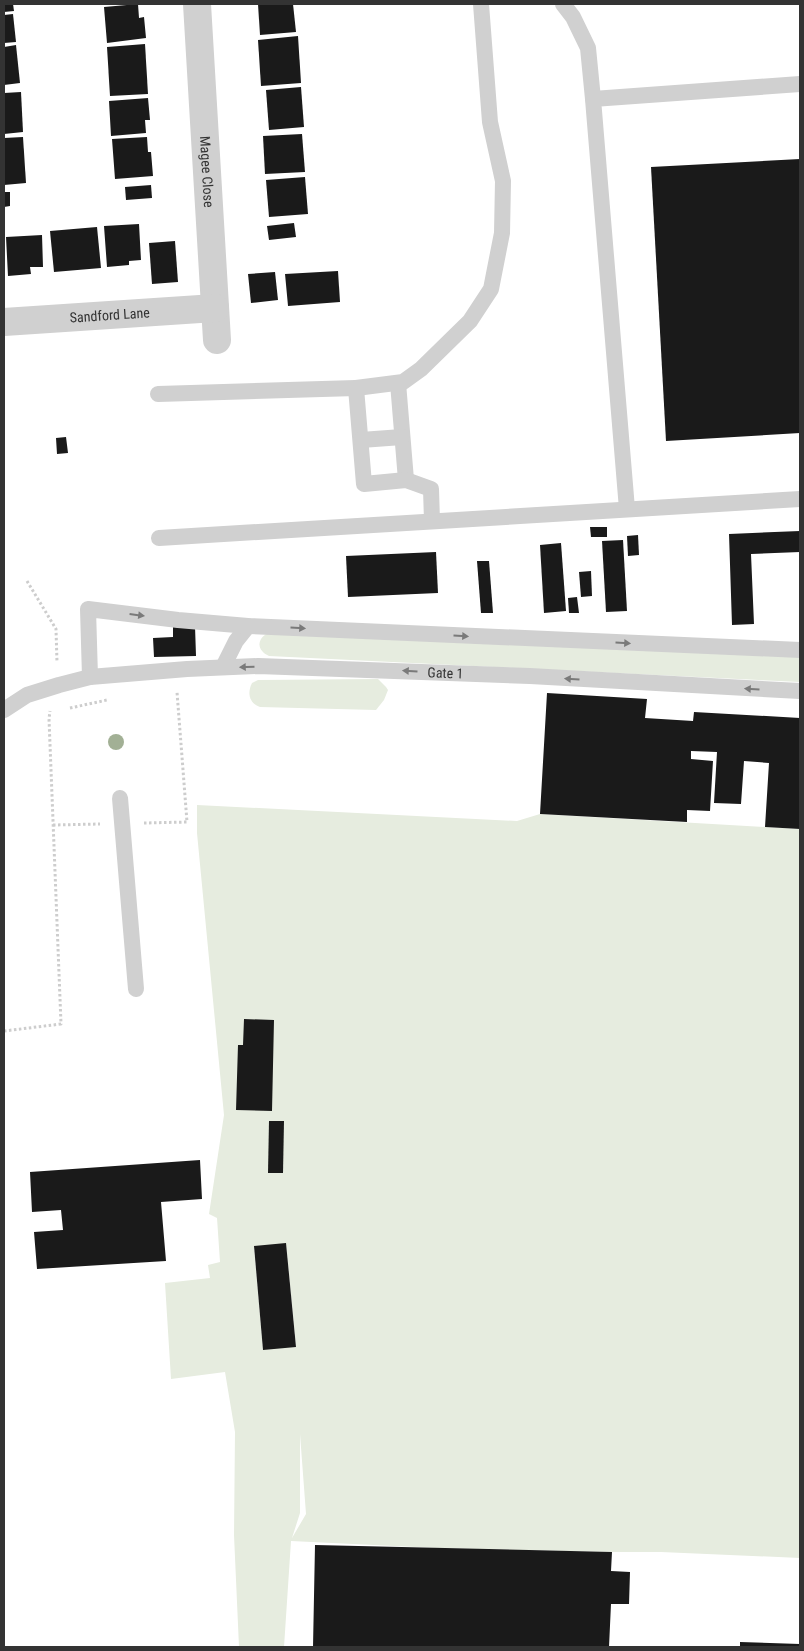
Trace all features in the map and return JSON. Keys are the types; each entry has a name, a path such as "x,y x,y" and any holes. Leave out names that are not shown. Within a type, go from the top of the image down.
{"street":[{"name":"Magee Close","path":"197,4 217,340"},
{"name":"Sandford Lane","path":"4,322 215,308"}],"lane":[{"path":"158,394 356,388 403,382 421,369 470,321 491,288 502,233 503,181 490,122 481,4"},
{"path":"563,4 573,17 588,48 627,509"},
{"path":"592,99 800,84"},
{"path":"398,383 406,480"},
{"path":"356,388 364,484 406,480 431,490 432,521"},
{"path":"361,440 402,436"},
{"path":"159,538 800,498"},
{"path":"90,677 88,609 248,626 800,650"},
{"path":"223,667 236,641 248,626"},
{"name":"Gate 1","path":"4,710 27,695 90,677 187,669 258,666 387,670 800,691"},
{"path":"120,798 136,989"}],"path":[{"path":"4,1031 61,1024 53,825 187,822 177,687"},
{"path":"68,709 111,700"}],"shaded area":[{"path":"268,633 800,657 800,682 269,656 260,648 261,638"},
{"path":"378,679 388,690 384,700 376,710 260,707 253,703 249,694 252,683 258,680"},
{"path":"197,805 517,821 540,814 800,829 800,1558 661,1552 436,1548 291,1541 284,1647 239,1647 234,1535 235,1432 225,1372 171,1379 165,1283 210,1278 208,1265 220,1262 217,1218 209,1214 224,1115 197,833","holes":["286,1244 296,1346 263,1349 254,1247","300,1434 306,1514 292,1538 300,1513"]}],"building":[{"path":"4,4 13,4 14,11 4,12"},
{"path":"138,4 139,18 144,17 146,38 107,43 104,7"},
{"path":"258,4 293,4 296,32 260,35"},
{"path":"13,14 16,42 4,43 4,15"},
{"path":"298,36 301,83 261,86 258,40"},
{"path":"145,44 148,94 110,96 107,47"},
{"path":"16,45 20,83 4,85 4,47"},
{"path":"301,87 304,127 269,130 266,90"},
{"path":"21,92 23,132 4,134 4,93"},
{"path":"148,98 150,120 145,120 146,133 111,136 109,101"},
{"path":"302,134 305,172 265,174 263,136"},
{"path":"23,137 26,183 4,185 4,138"},
{"path":"147,137 148,152 151,152 153,176 115,179 112,139"},
{"path":"800,159 800,433 666,441 651,167"},
{"path":"305,177 308,214 269,217 266,180"},
{"path":"151,185 152,198 126,200 125,187"},
{"path":"4,192 10,192 10,206 4,207"},
{"path":"294,223 296,237 269,240 267,226"},
{"path":"139,224 141,260 129,261 129,265 107,267 104,226"},
{"path":"97,227 101,268 54,272 50,231"},
{"path":"42,235 43,267 30,267 31,274 8,276 6,237"},
{"path":"175,241 178,282 152,284 149,243"},
{"path":"338,271 340,302 288,306 285,274"},
{"path":"275,272 278,300 251,303 248,274"},
{"path":"66,437 68,453 57,454 56,438"},
{"path":"590,527 607,527 607,537 591,537"},
{"path":"800,531 800,552 751,554 754,624 732,625 729,534"},
{"path":"638,535 639,555 628,556 627,536"},
{"path":"623,540 627,611 606,612 602,541"},
{"path":"561,543 566,611 544,613 540,545"},
{"path":"436,552 438,593 348,597 346,556"},
{"path":"477,561 489,561 493,613 481,613"},
{"path":"591,571 592,596 581,597 579,572"},
{"path":"577,597 579,613 569,613 568,598"},
{"path":"195,626 196,656 154,657 153,638 173,637 173,627"},
{"path":"547,693 647,699 645,718 693,721 694,712 800,718 800,829 765,827 769,763 744,761 741,804 714,803 717,752 691,751 691,759 713,761 710,811 687,810 687,822 540,814"},
{"path":"244,1019 274,1020 272,1111 236,1110 238,1045 243,1045"},
{"path":"269,1121 284,1121 283,1173 268,1173"},
{"path":"200,1160 202,1199 161,1202 166,1261 37,1269 34,1232 63,1230 61,1210 32,1212 30,1172"},
{"path":"286,1243 296,1347 263,1350 254,1246"},
{"path":"315,1545 612,1552 611,1571 630,1572 629,1604 611,1604 609,1647 313,1647"},
{"path":"740,1642 800,1644 800,1647 740,1647"}]}
